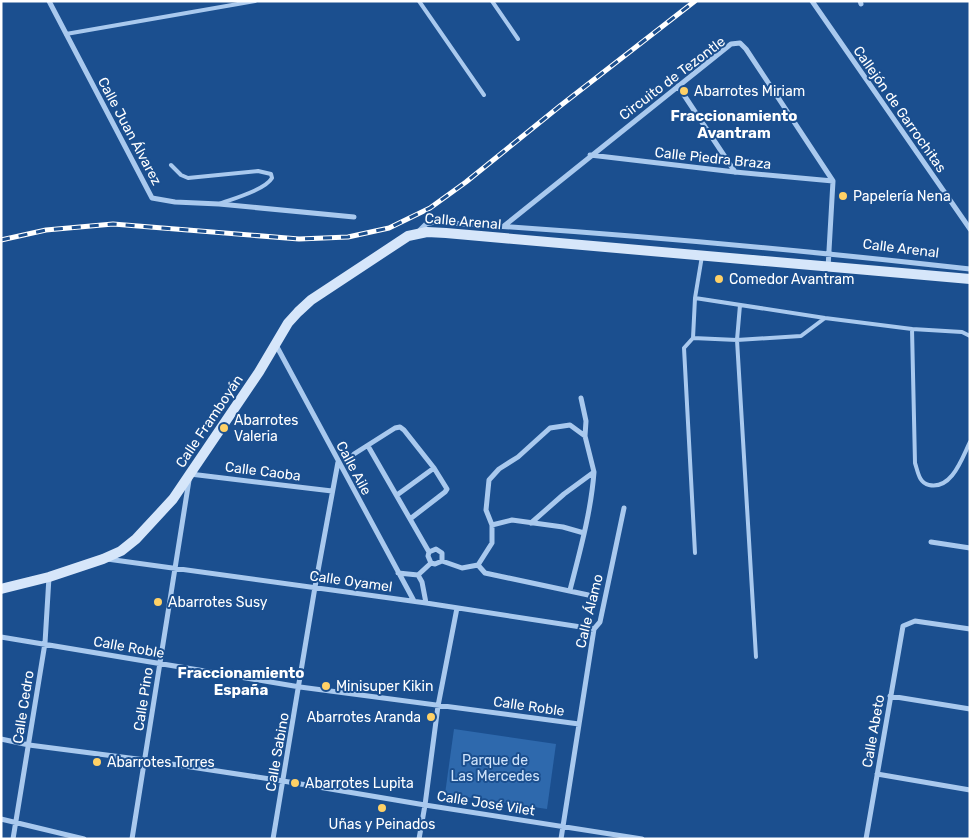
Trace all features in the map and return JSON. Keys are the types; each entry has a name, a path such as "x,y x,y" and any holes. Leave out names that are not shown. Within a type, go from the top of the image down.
{"street":[{"name":"Calle Juan Álvarez","path":"49,1 152,198 175,202 219,204 354,217"},
{"name":"Callejón de Garrochitas","path":"812,1 970,229"},
{"name":"Circuito de Tezontle","path":"504,226 590,155 731,44 740,43 746,48 833,181"},
{"path":"678,86 735,172"},
{"name":"Calle Piedra Braza","path":"590,155 833,181"},
{"path":"828,268 833,181"},
{"name":"Calle Arenal","path":"416,233 426,224 434,222 504,226 828,253 970,269"},
{"name":"Calle Arenal","path":"416,233 446,233 970,279"},
{"name":"Calle Framboyán","path":"1,589 49,577 103,558 121,551 136,539 173,499 276,345 288,323 298,312 311,300 398,242 416,233"},
{"name":"Calle Aile","path":"276,345 414,601"},
{"path":"570,590 584,533 594,472 585,436 586,421 581,398"},
{"path":"418,575 431,563 439,564 442,561 462,568 478,565 492,542 492,525 486,510 489,480 550,428 570,425 585,436"},
{"path":"354,454 400,427 446,485 445,492 410,519"},
{"path":"368,446 429,552 428,556 431,563"},
{"name":"Calle Sabino","path":"274,839 315,587 338,462"},
{"path":"396,495 434,468"},
{"path":"532,523 564,494 594,472"},
{"name":"Calle Caoba","path":"190,474 332,491"},
{"name":"Calle Pino","path":"132,839 190,474"},
{"name":"Calle Álamo","path":"561,839 594,629 600,622 624,508"},
{"path":"492,525 512,520 563,527 584,533"},
{"path":"931,542 970,548"},
{"path":"429,552 436,549 440,550 442,561"},
{"name":"Calle Oyamel","path":"103,558 175,570 414,601 594,629"},
{"path":"478,565 485,573 593,596"},
{"path":"398,572 418,575"},
{"path":"418,575 422,582 426,603"},
{"name":"Calle Cedro","path":"13,839 45,643 49,577"},
{"path":"419,839 438,706 457,608"},
{"name":"Calle Abeto","path":"866,839 903,626 915,621 970,629"},
{"name":"Calle Roble","path":"1,637 300,687 579,724"},
{"path":"890,696 970,709"},
{"name":"Calle José Vilet","path":"1,740 283,781 642,839"},
{"path":"877,774 970,790"},
{"path":"1,819 84,839"}],"lane":[{"path":"66,34 255,1"},
{"path":"419,1 484,95"},
{"path":"492,1 518,39"},
{"path":"171,165 181,175 188,178 258,171 271,174 271,181 266,184 219,204"},
{"path":"695,553 684,348 692,338 695,298 702,256"},
{"path":"695,298 825,318 962,332 970,336"},
{"path":"740,304 737,340 756,657"},
{"path":"692,338 737,340 801,336 825,318"},
{"path":"912,328 916,463 919,478 926,485 935,486 947,482 958,467 970,442"}],"green space":[{"name":"Parque de Las Mercedes","path":"454,729 556,744 547,809 445,794"}],"railway":[{"path":"1,240 46,230 113,224 299,239 348,237 389,228 430,208 466,182 695,1"}],"place":[{"name":"Abarrotes Miriam","path":"684,91"},
{"name":"Papelería Nena","path":"843,196"},
{"name":"Comedor Avantram","path":"719,279"},
{"name":"Abarrotes Valeria","path":"224,428"},
{"name":"Abarrotes Susy","path":"158,602"},
{"name":"Minisuper Kikin","path":"326,686"},
{"name":"Abarrotes Aranda","path":"431,717"},
{"name":"Abarrotes Torres","path":"97,762"},
{"name":"Abarrotes Lupita","path":"295,783"},
{"name":"Uñas y Peinados","path":"382,808"}],"district":[{"name":"Fraccionamiento Avantram","path":"734,124"},
{"name":"Fraccionamiento España","path":"241,682"}]}
